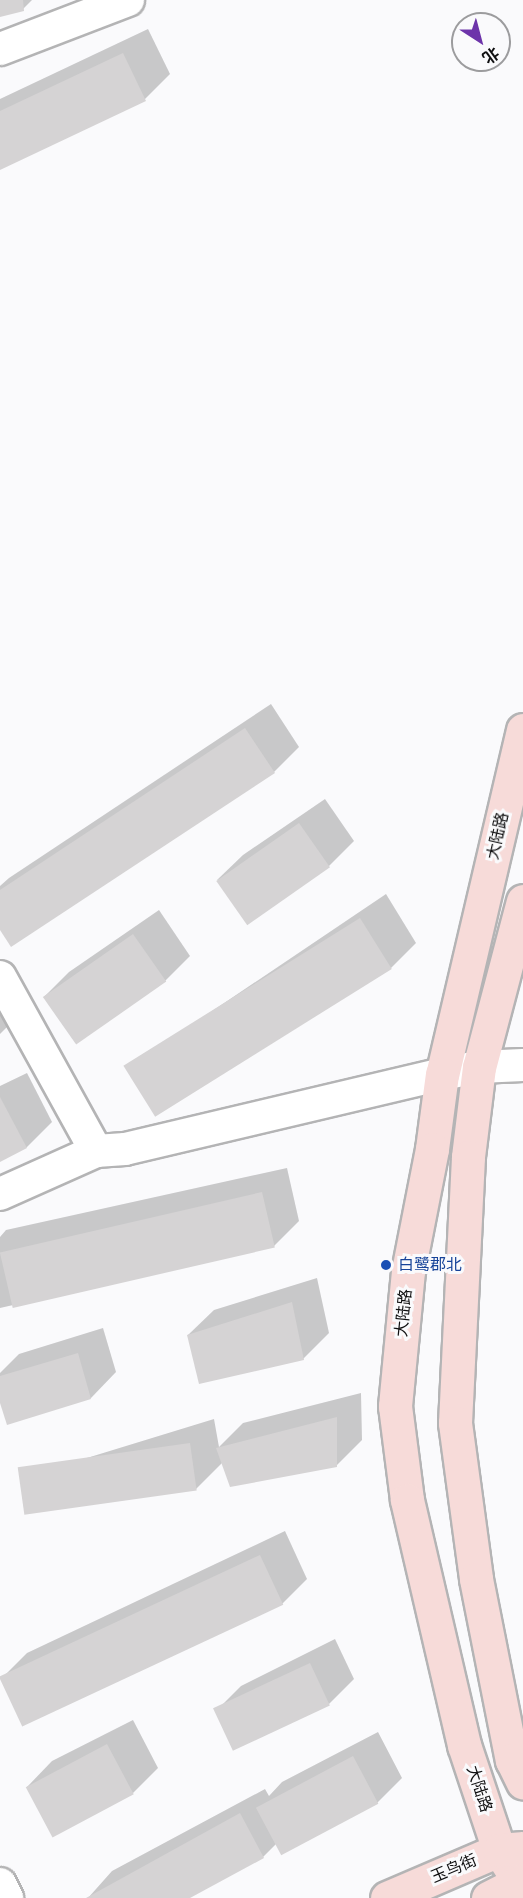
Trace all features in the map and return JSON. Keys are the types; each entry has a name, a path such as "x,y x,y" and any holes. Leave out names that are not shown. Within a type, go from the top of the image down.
{"main road":[{"name":"大陆路","path":"522,1884 511,1849 464,1745 407,1500 394,1406 408,1271 432,1149 442,1074 523,730"},
{"path":"523,901 479,1067 468,1157 455,1423 476,1579 512,1760 523,1783"},
{"name":"玉鸟街","path":"387,1898 511,1849"},
{"path":"488,1898 522,1884"}],"street":[{"path":"0,49 128,0"},
{"path":"0,977 96,1151"},
{"path":"0,1194 96,1151 125,1149 442,1074 479,1067 523,1065"},
{"path":"0,1884 6,1898"}],"building":[{"path":"0,0 23,0 24,11 0,17"},
{"path":"123,53 146,101 0,170 0,111"},
{"path":"245,728 275,773 11,947 0,930 0,890"},
{"path":"299,823 330,867 247,925 216,881"},
{"path":"360,918 392,969 155,1117 123,1066"},
{"path":"133,934 166,982 76,1045 43,997"},
{"path":"0,1097 27,1148 0,1162"},
{"path":"262,1192 275,1248 13,1308 0,1252"},
{"path":"292,1302 304,1360 199,1384 187,1335"},
{"path":"78,1353 91,1399 7,1425 0,1403 0,1376"},
{"path":"337,1417 337,1467 230,1487 216,1448"},
{"path":"190,1443 197,1491 24,1515 18,1467"},
{"path":"260,1555 283,1605 22,1727 0,1676"},
{"path":"310,1663 330,1706 233,1751 213,1708"},
{"path":"107,1744 134,1794 53,1838 26,1787"},
{"path":"353,1756 378,1804 281,1855 256,1808"},
{"path":"240,1813 264,1858 190,1898 86,1898"}],"place":[{"name":"白鹭郡北","path":"386,1265"}]}
